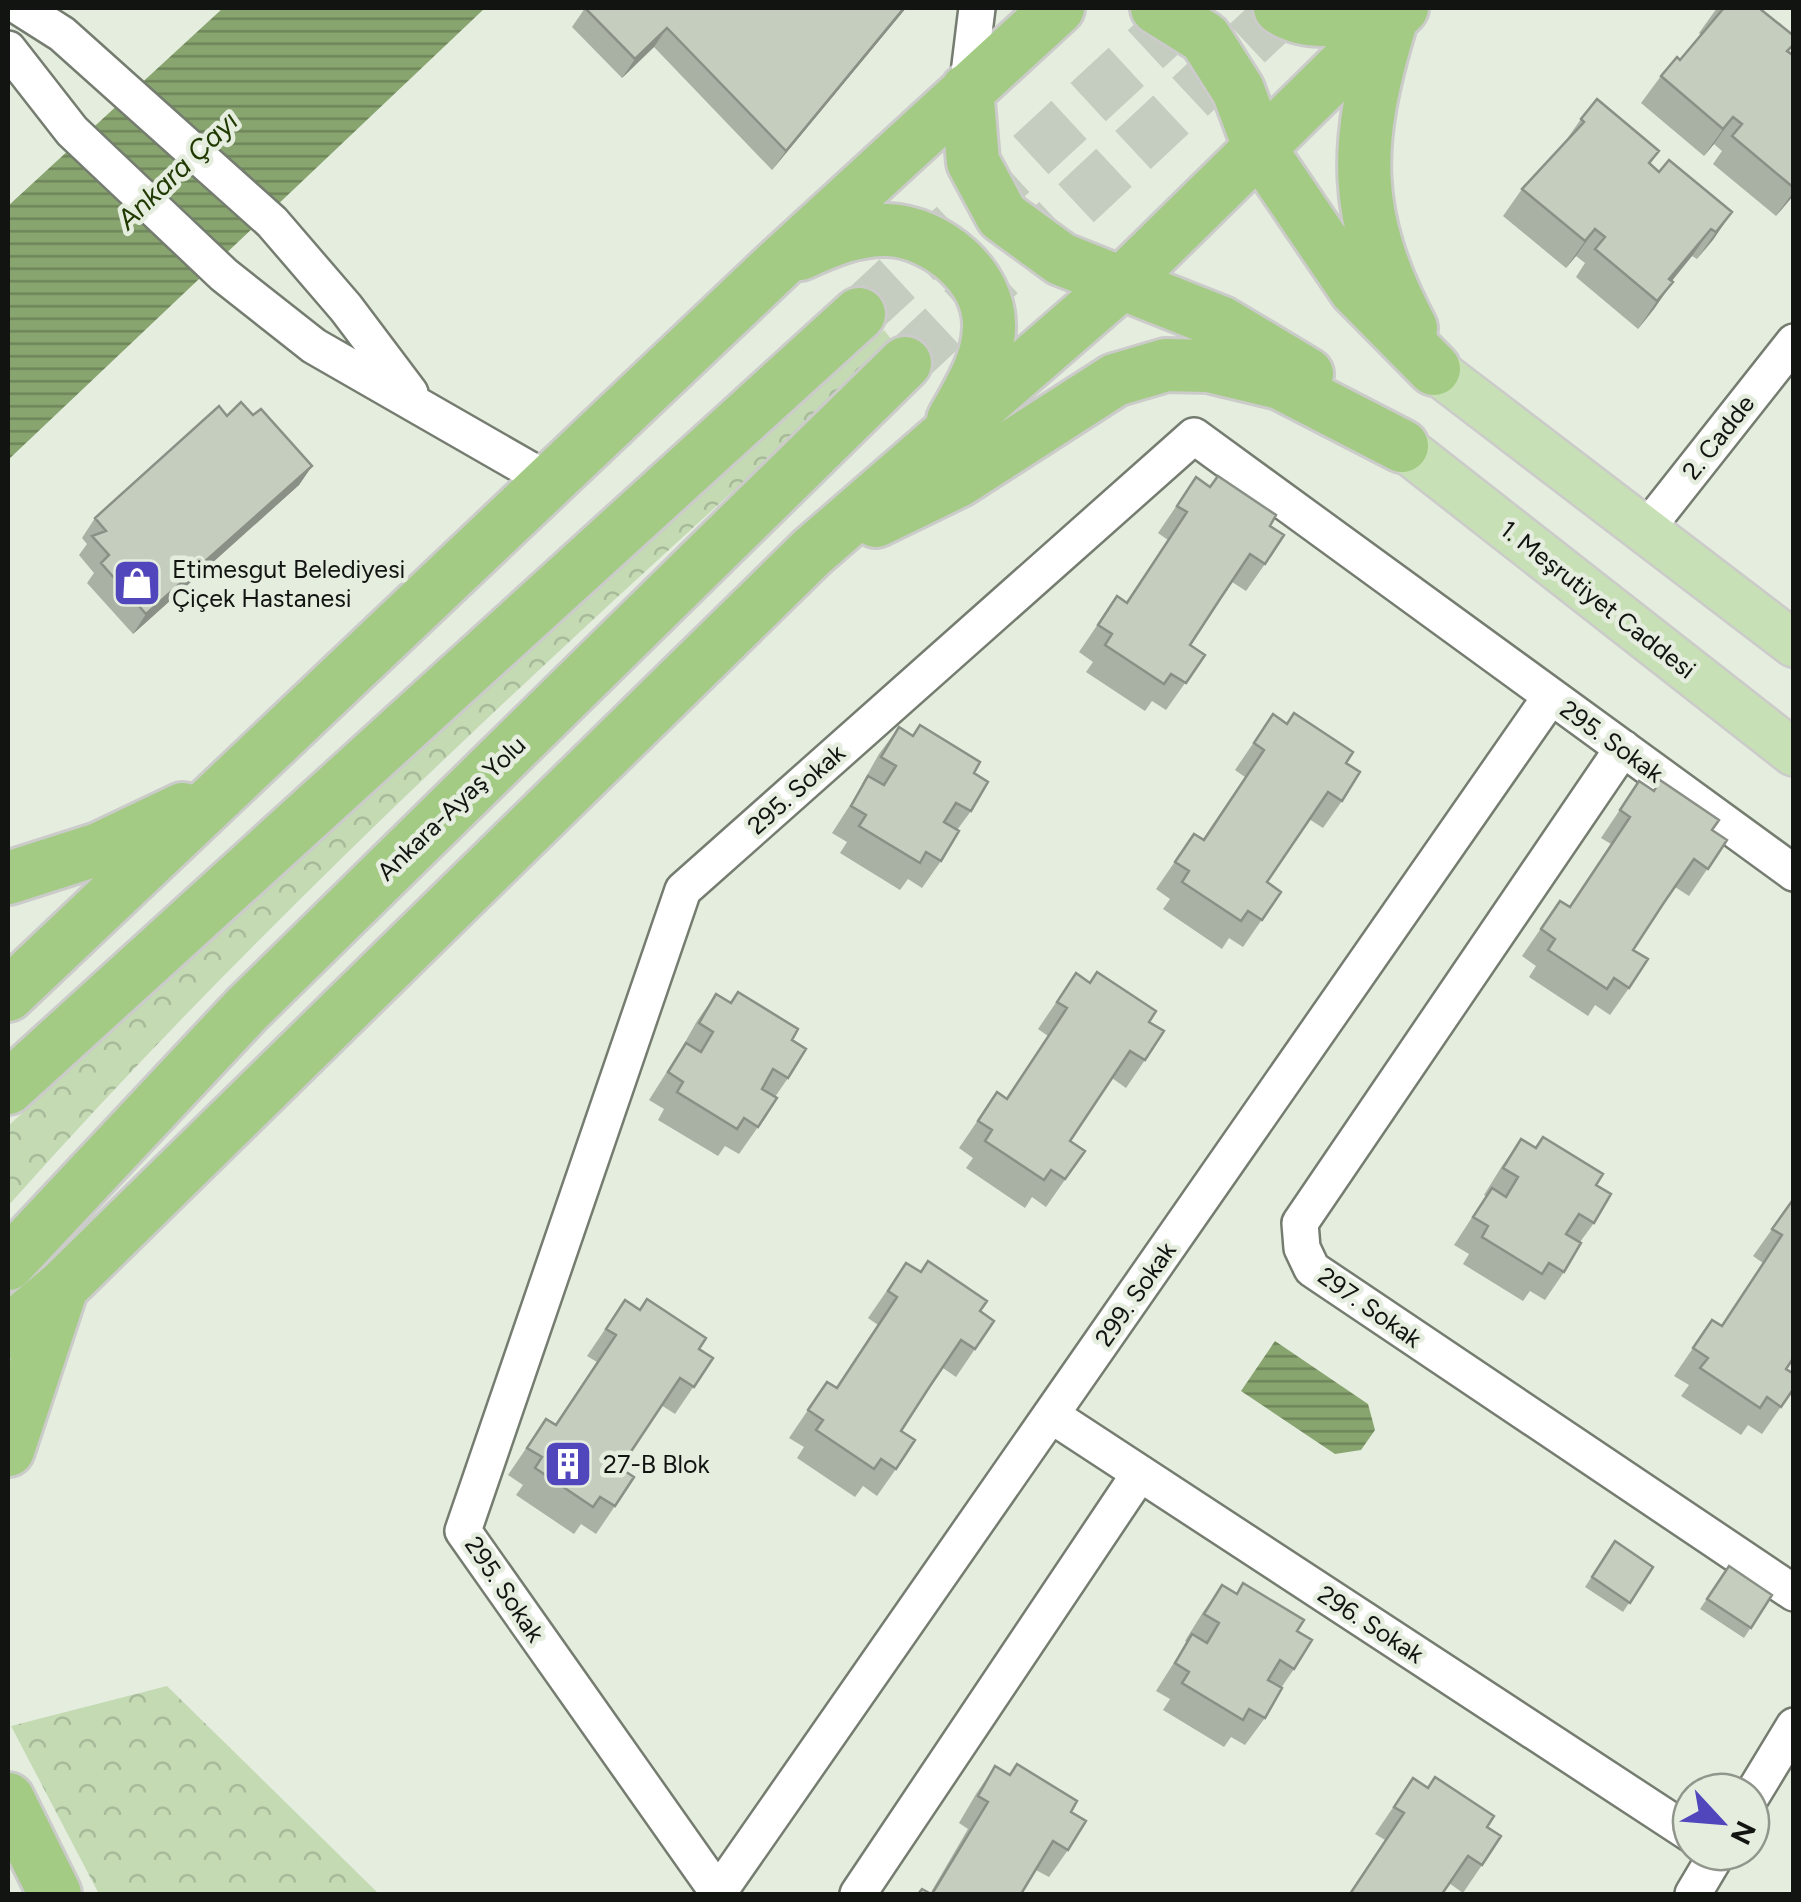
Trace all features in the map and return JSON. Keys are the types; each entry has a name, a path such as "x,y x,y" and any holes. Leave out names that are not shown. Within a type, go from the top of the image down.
{"highway":[{"path":"8,995 780,263 1058,8"},
{"path":"1157,8 1204,38 1238,90 1260,149 1355,289 1434,369"},
{"path":"1280,8 1288,13 1331,20 1393,11"},
{"path":"8,1332 62,1287 812,552 1124,282 1393,11"},
{"path":"1393,11 1371,88 1361,172 1372,236 1393,293 1434,369"},
{"path":"968,90 974,162 1002,216 1062,259 1222,324 1294,364 1402,446"},
{"path":"780,263 839,236 885,230 912,233 942,248 969,272 982,295 989,326 980,374 942,439"},
{"path":"8,1088 859,314"},
{"name":"Ankara-Ayaş Yolu","path":"8,1264 246,1010 905,363"},
{"path":"812,552 958,481 1114,380 1166,365 1209,366 1280,383 1402,446"},
{"path":"8,878 99,849 230,787"},
{"path":"8,1450 62,1287"},
{"path":"8,1798 54,1894"}],"main road":[{"path":"1434,369 1643,533 1794,644"},
{"name":"1. Meşrutiyet Caddesi","path":"1402,446 1794,753"}],"street":[{"path":"21,8 62,34 272,222 346,308 419,406"},
{"path":"968,90 977,8"},
{"path":"8,48 72,131 224,275 314,346 551,482"},
{"name":"2. Cadde","path":"1643,533 1794,342"},
{"name":"295. Sokak","path":"719,1894 463,1531 683,890 1194,436 1794,873"},
{"name":"299. Sokak","path":"719,1894 1551,696"},
{"name":"297. Sokak","path":"1622,748 1300,1223 1302,1248 1312,1269 1794,1592"},
{"name":"296. Sokak","path":"1051,1414 1671,1821"},
{"path":"858,1894 1140,1473"},
{"path":"1766,1772 1794,1726"},
{"path":"1693,1894 1706,1872"}],"green space":[{"path":"884,330 895,344 440,763 219,980 8,1206 8,1126"},
{"path":"167,1686 379,1894 99,1894 11,1726"}],"water":[{"name":"Ankara Çayı","path":"223,8 485,8 8,460 8,206"},
{"path":"1275,1341 1368,1404 1375,1430 1361,1450 1335,1454 1241,1391"}],"building":[{"path":"585,8 904,8 786,151 667,28 635,59"},
{"path":"1720,8 1759,8 1794,36 1794,44 1787,51 1794,56 1794,188 1732,136 1742,124 1733,117 1723,129 1661,76 1677,57 1680,60"},
{"path":"1597,99 1659,151 1649,163 1659,172 1669,160 1732,212 1716,232 1711,229 1669,279 1673,282 1657,301 1595,249 1605,237 1595,229 1585,241 1522,189 1584,122 1581,119"},
{"path":"241,402 253,415 261,409 312,466 146,614 101,563 109,555 92,536 106,531 95,518 219,406 227,416"},
{"path":"1218,476 1276,515 1270,526 1284,535 1265,564 1250,554 1220,599 1190,645 1205,655 1186,683 1171,674 1164,684 1105,645 1112,634 1098,625 1117,596 1127,603 1187,512 1177,506 1196,477 1210,487"},
{"path":"1294,713 1353,752 1346,763 1360,772 1342,801 1328,792 1267,882 1281,892 1262,920 1248,911 1241,921 1182,882 1189,871 1175,862 1194,834 1204,840 1264,750 1254,743 1273,714 1287,724"},
{"path":"920,725 980,762 974,773 988,782 971,811 956,803 944,822 959,831 941,861 926,852 920,863 859,826 866,815 851,806 868,776 884,785 896,766 881,757 899,727 913,736"},
{"path":"1660,780 1719,820 1712,830 1727,840 1708,869 1694,859 1663,904 1633,950 1648,959 1629,988 1614,978 1607,989 1548,950 1555,939 1541,929 1560,901 1570,907 1630,817 1620,810 1639,781 1654,791"},
{"path":"1097,972 1156,1011 1149,1022 1164,1031 1145,1060 1130,1051 1070,1141 1085,1151 1065,1179 1051,1170 1044,1180 985,1141 992,1130 978,1121 997,1092 1007,1099 1067,1008 1057,1002 1076,973 1090,983"},
{"path":"738,992 798,1029 792,1040 806,1049 788,1078 773,1069 762,1089 777,1098 758,1127 744,1118 737,1129 677,1092 683,1082 668,1072 686,1043 701,1052 713,1032 699,1023 716,994 731,1003"},
{"path":"1543,1137 1603,1174 1596,1185 1611,1194 1594,1223 1579,1214 1566,1234 1581,1243 1564,1272 1549,1263 1542,1274 1482,1237 1488,1226 1473,1217 1492,1188 1506,1197 1518,1177 1503,1168 1521,1139 1536,1148"},
{"path":"1792,1201 1794,1357 1786,1369 1794,1374 1794,1388 1781,1407 1767,1397 1760,1408 1700,1368 1708,1358 1693,1348 1712,1320 1722,1326 1782,1235 1772,1229"},
{"path":"928,1261 987,1301 980,1311 994,1321 975,1349 961,1340 930,1386 901,1431 915,1440 896,1469 881,1459 874,1469 816,1430 823,1420 808,1410 827,1382 837,1388 897,1297 888,1291 906,1263 921,1272"},
{"path":"647,1299 706,1338 699,1349 713,1358 694,1387 680,1378 620,1468 634,1477 615,1506 600,1497 593,1507 535,1468 542,1457 527,1448 546,1419 556,1425 616,1335 606,1329 625,1300 640,1310"},
{"path":"1615,1541 1653,1567 1630,1603 1592,1577"},
{"path":"1729,1566 1772,1595 1751,1628 1707,1599"},
{"path":"1243,1583 1304,1620 1297,1631 1312,1640 1294,1669 1280,1660 1268,1680 1282,1688 1265,1718 1249,1709 1243,1720 1182,1683 1189,1672 1175,1663 1192,1634 1207,1643 1219,1623 1204,1614 1222,1585 1237,1594"},
{"path":"1017,1764 1077,1801 1071,1812 1086,1821 1068,1850 1053,1841 1021,1894 932,1894 988,1802 978,1796 995,1766 1010,1775"},
{"path":"1435,1777 1494,1816 1487,1827 1501,1836 1482,1865 1468,1856 1442,1894 1350,1894 1404,1813 1394,1807 1413,1778 1428,1788"}],"tunnel":[{"path":"859,314 1190,8"},
{"path":"905,363 1285,8"}],"place":[{"name":"Etimesgut Belediyesi Çiçek Hastanesi","path":"137,583"},
{"name":"27-B Blok","path":"568,1464"}]}
